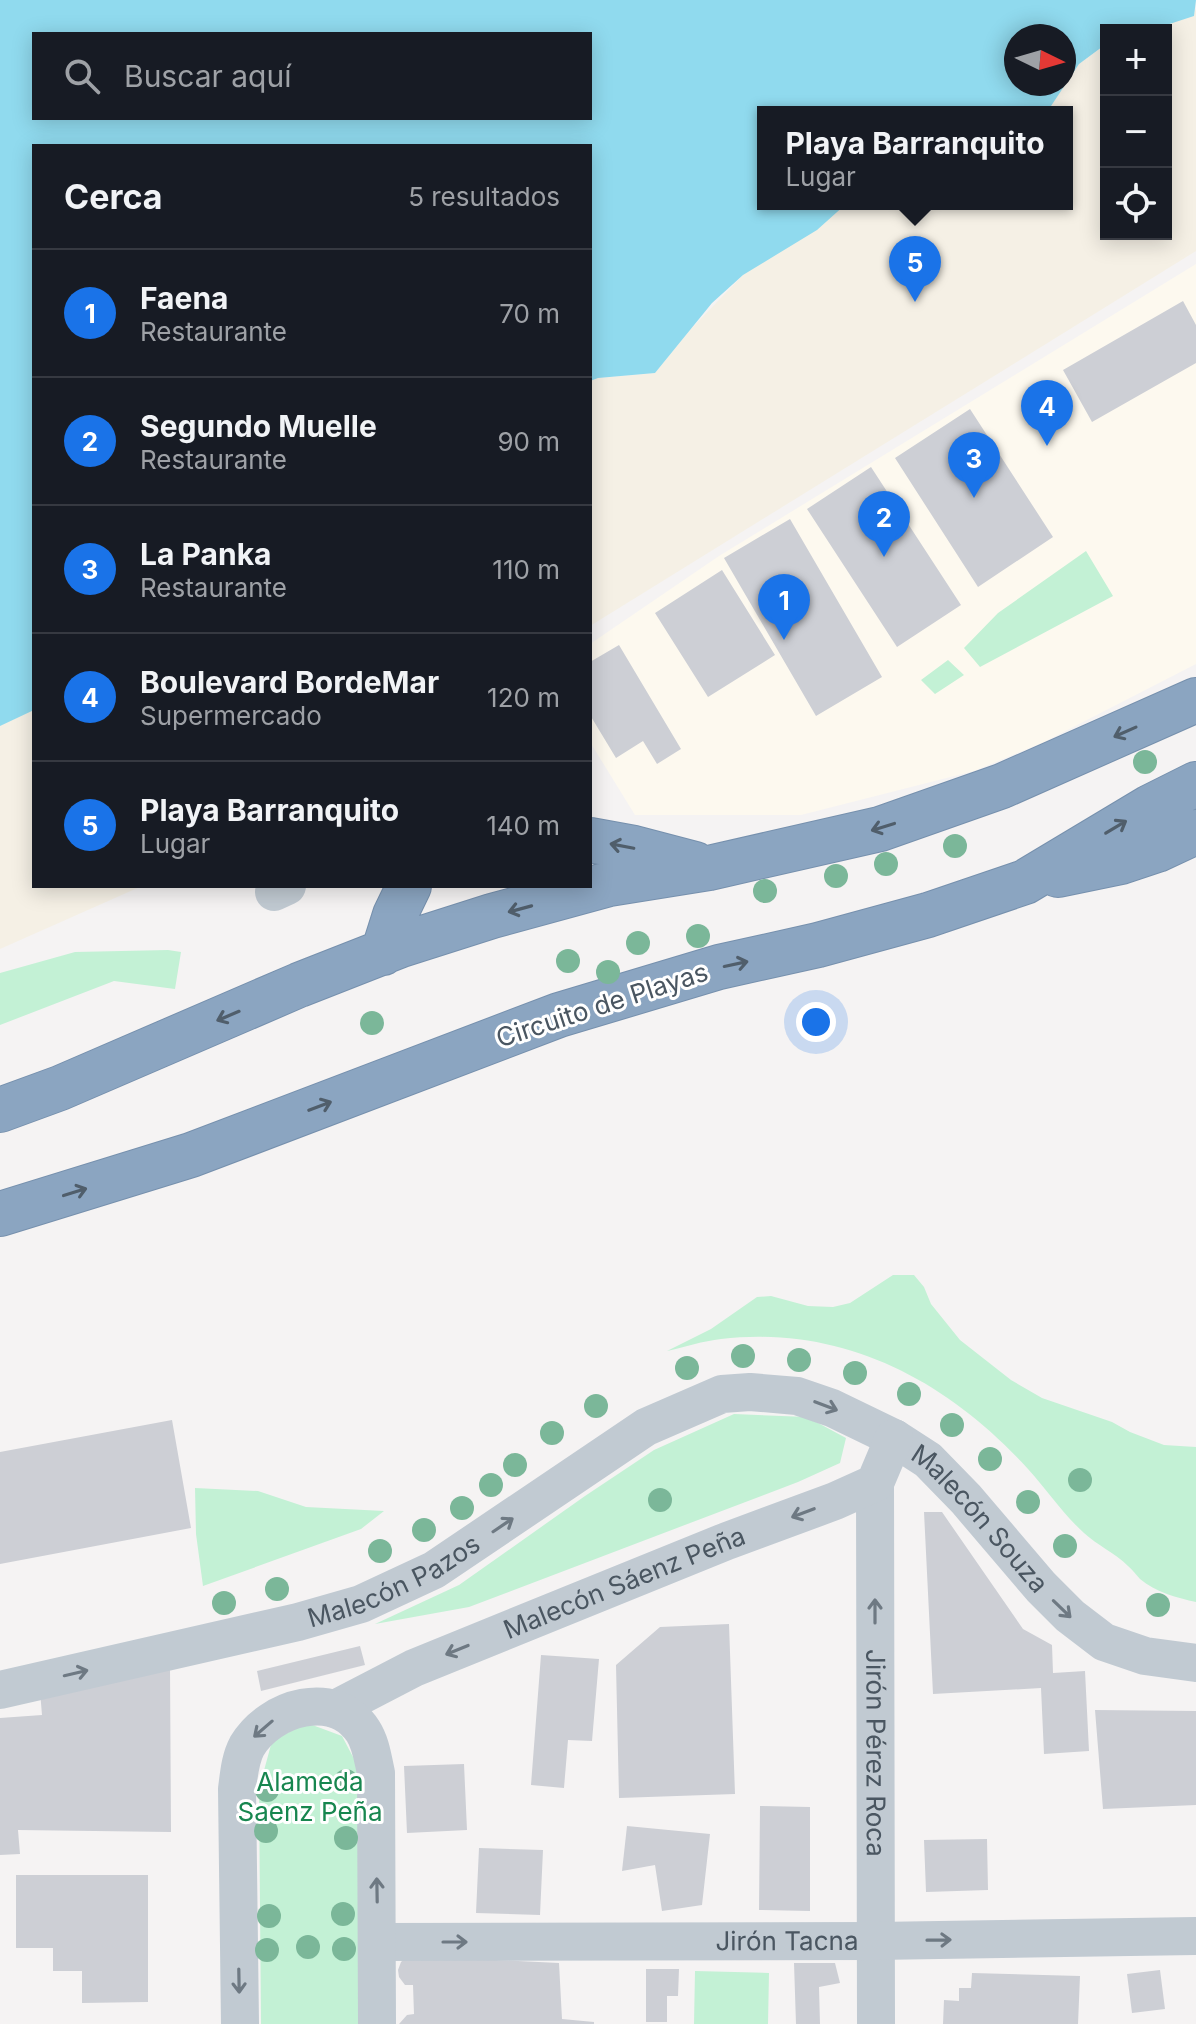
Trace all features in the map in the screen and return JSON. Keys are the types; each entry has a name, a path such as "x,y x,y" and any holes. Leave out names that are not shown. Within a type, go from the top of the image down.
{"highway":[{"path":"0,1110 60,1088 299,985 401,945 609,884 709,868 880,829 1002,786 1196,700"},
{"name":"Circuito de Playas","path":"0,1214 191,1155 559,1015 719,967 818,945 928,915 1025,882 1150,807 1196,784"},
{"path":"1025,882 1121,862 1196,832"},
{"path":"592,840 709,868"},
{"path":"383,953 395,915 408,888"}],"street":[{"name":"Malecón Souza","path":"750,1392 797,1396 832,1408 894,1438 928,1460 966,1499 1041,1587 1070,1616 1104,1642 1145,1656 1196,1663"},
{"name":"Malecón Pazos","path":"0,1690 298,1622 361,1604 434,1570 646,1427 722,1394 750,1392"},
{"path":"875,1483 894,1438"},
{"name":"Malecón Sáenz Peña","path":"335,1709 414,1668 875,1483"},
{"name":"Jirón Pérez Roca","path":"875,1483 876,2024"},
{"path":"240,2024 237,1789 240,1767 246,1748 256,1733 280,1715 312,1706 335,1709 351,1718 364,1732 372,1753 376,1773 377,2024"},
{"name":"Jirón Tacna","path":"377,1942 876,1941 1196,1936"}],"shaded area":[{"path":"1196,264 1196,664 1044,742 974,771 801,815 635,815 592,745 592,643 719,556"}],"green space":[{"path":"1086,551 1113,596 980,667 964,648 998,613"},
{"path":"948,660 964,675 935,694 921,680"},
{"path":"75,952 181,952 175,989 114,981 0,1025 0,973"},
{"path":"893,1275 914,1275 924,1287 931,1304 960,1340 1011,1380 1042,1398 1112,1422 1164,1445 1196,1447 1196,1602 1146,1584 1123,1561 1076,1526 997,1437 963,1409 890,1365 809,1341 766,1337 714,1340 667,1351 711,1329 757,1297 771,1296 808,1306 833,1307 850,1303"},
{"path":"734,1414 807,1417 846,1438 840,1463 798,1482 469,1607 375,1624 459,1585 654,1450"},
{"path":"195,1488 258,1491 306,1507 384,1511 361,1529 203,1586 196,1534"},
{"name":"Alameda Saenz Peña","path":"307,1723 342,1736 363,1776 358,2024 261,2024 259,1789 272,1741"},
{"path":"695,1971 769,1973 768,2024 694,2024"}],"sand":[{"path":"1196,9 1196,251 592,625 592,380 655,373 691,329 743,275 835,210 1073,210 1073,106 1048,106 1057,96 1076,96 1076,68 1100,48 1100,240 1172,240 1172,24 1166,24 1193,16"},
{"path":"32,709 32,888 137,888 0,949 0,725"}],"water":[{"path":"0,0 1196,0 1194,16 1169,24 1100,24 1100,48 1076,68 1076,24 1004,24 1004,96 1058,96 1051,106 757,106 757,210 839,210 817,230 743,275 712,303 655,373 592,380 592,144 32,144 32,711 0,726"}],"building":[{"path":"1183,301 1196,325 1196,363 1092,422 1063,370"},
{"path":"970,409 1053,537 978,587 895,458"},
{"path":"871,467 961,605 897,647 807,509"},
{"path":"790,519 882,677 816,716 724,558"},
{"path":"722,570 775,655 708,697 655,613"},
{"path":"619,645 681,749 657,764 643,741 616,758 592,718 592,661"},
{"path":"172,1420 191,1528 0,1564 0,1452"},
{"path":"924,1512 942,1512 1023,1629 1052,1645 1053,1673 1085,1671 1089,1751 1044,1754 1041,1688 933,1694"},
{"path":"729,1624 735,1794 619,1798 616,1665 660,1627"},
{"path":"360,1646 365,1665 261,1691 257,1671"},
{"path":"541,1655 599,1659 592,1741 568,1740 564,1788 531,1785"},
{"path":"170,1667 171,1832 18,1830 20,1854 0,1855 0,1718 42,1715 40,1691"},
{"path":"1095,1710 1196,1711 1196,1805 1103,1809"},
{"path":"464,1764 467,1830 407,1833 404,1766"},
{"path":"760,1806 810,1807 810,1911 759,1910"},
{"path":"627,1826 710,1834 702,1905 662,1911 655,1865 622,1871"},
{"path":"987,1839 988,1890 926,1892 924,1840"},
{"path":"479,1848 543,1850 540,1915 476,1913"},
{"path":"16,1875 148,1875 148,2002 82,2003 82,1971 53,1971 53,1948 16,1948"},
{"path":"406,1957 559,1963 562,2019 594,2024 399,2024 407,2015 414,2014 413,1985 405,1985 398,1970"},
{"path":"794,1963 835,1963 840,1983 819,1987 820,2024 796,2024"},
{"path":"646,1969 679,1969 678,1996 667,1996 667,2022 646,2022"},
{"path":"1160,1970 1165,2009 1132,2013 1127,1974"},
{"path":"972,1973 1080,1976 1078,2024 943,2024 944,2000 959,2001 959,1988 971,1988"}],"place":[{"name":"Playa Barranquito","path":"915,302"},
{"name":"Boulevard BordeMar","path":"1047,446"},
{"name":"La Panka","path":"974,498"},
{"name":"Segundo Muelle","path":"884,557"},
{"name":"Faena","path":"784,640"}]}
